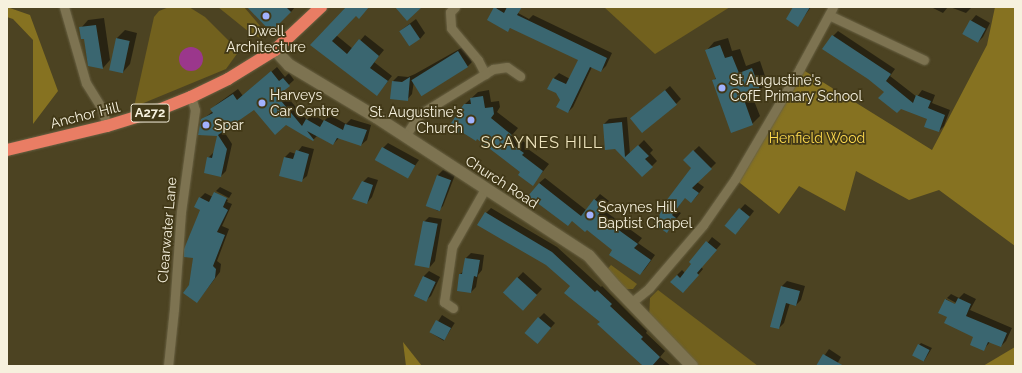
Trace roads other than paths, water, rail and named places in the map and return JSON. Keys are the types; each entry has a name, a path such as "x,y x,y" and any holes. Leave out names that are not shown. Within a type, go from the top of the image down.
{"highway":[{"name":"A272","path":"274,50 321,7"},
{"name":"Anchor Hill","path":"7,150 107,126 156,111 191,97 228,79 274,50"}],"street":[{"path":"64,7 86,83 102,109 107,126"},
{"path":"455,7 450,12 451,28 478,60 485,74"},
{"path":"632,302 649,288 703,225 735,179 831,11 924,60"},
{"name":"Church Road","path":"274,50 289,65 405,136 589,256 615,286 692,366"},
{"path":"405,136 420,114 493,69 507,67 520,76"},
{"name":"Clearwater Lane","path":"168,366 181,212 195,110 191,97"},
{"path":"453,308 444,302 452,247 485,189"}],"place":[{"name":"Dwell Architecture","path":"266,16"},
{"name":"St Augustine's CofE Primary School","path":"722,88"},
{"name":"Harveys Car Centre","path":"262,103"},
{"name":"St. Augustine's Church","path":"471,120"},
{"name":"Spar","path":"206,125"},
{"name":"Scaynes Hill Baptist Chapel","path":"590,215"}],"district":[{"name":"SCAYNES HILL","path":"542,143"}],"park label":[{"name":"Henfield Wood","path":"817,138"}]}
